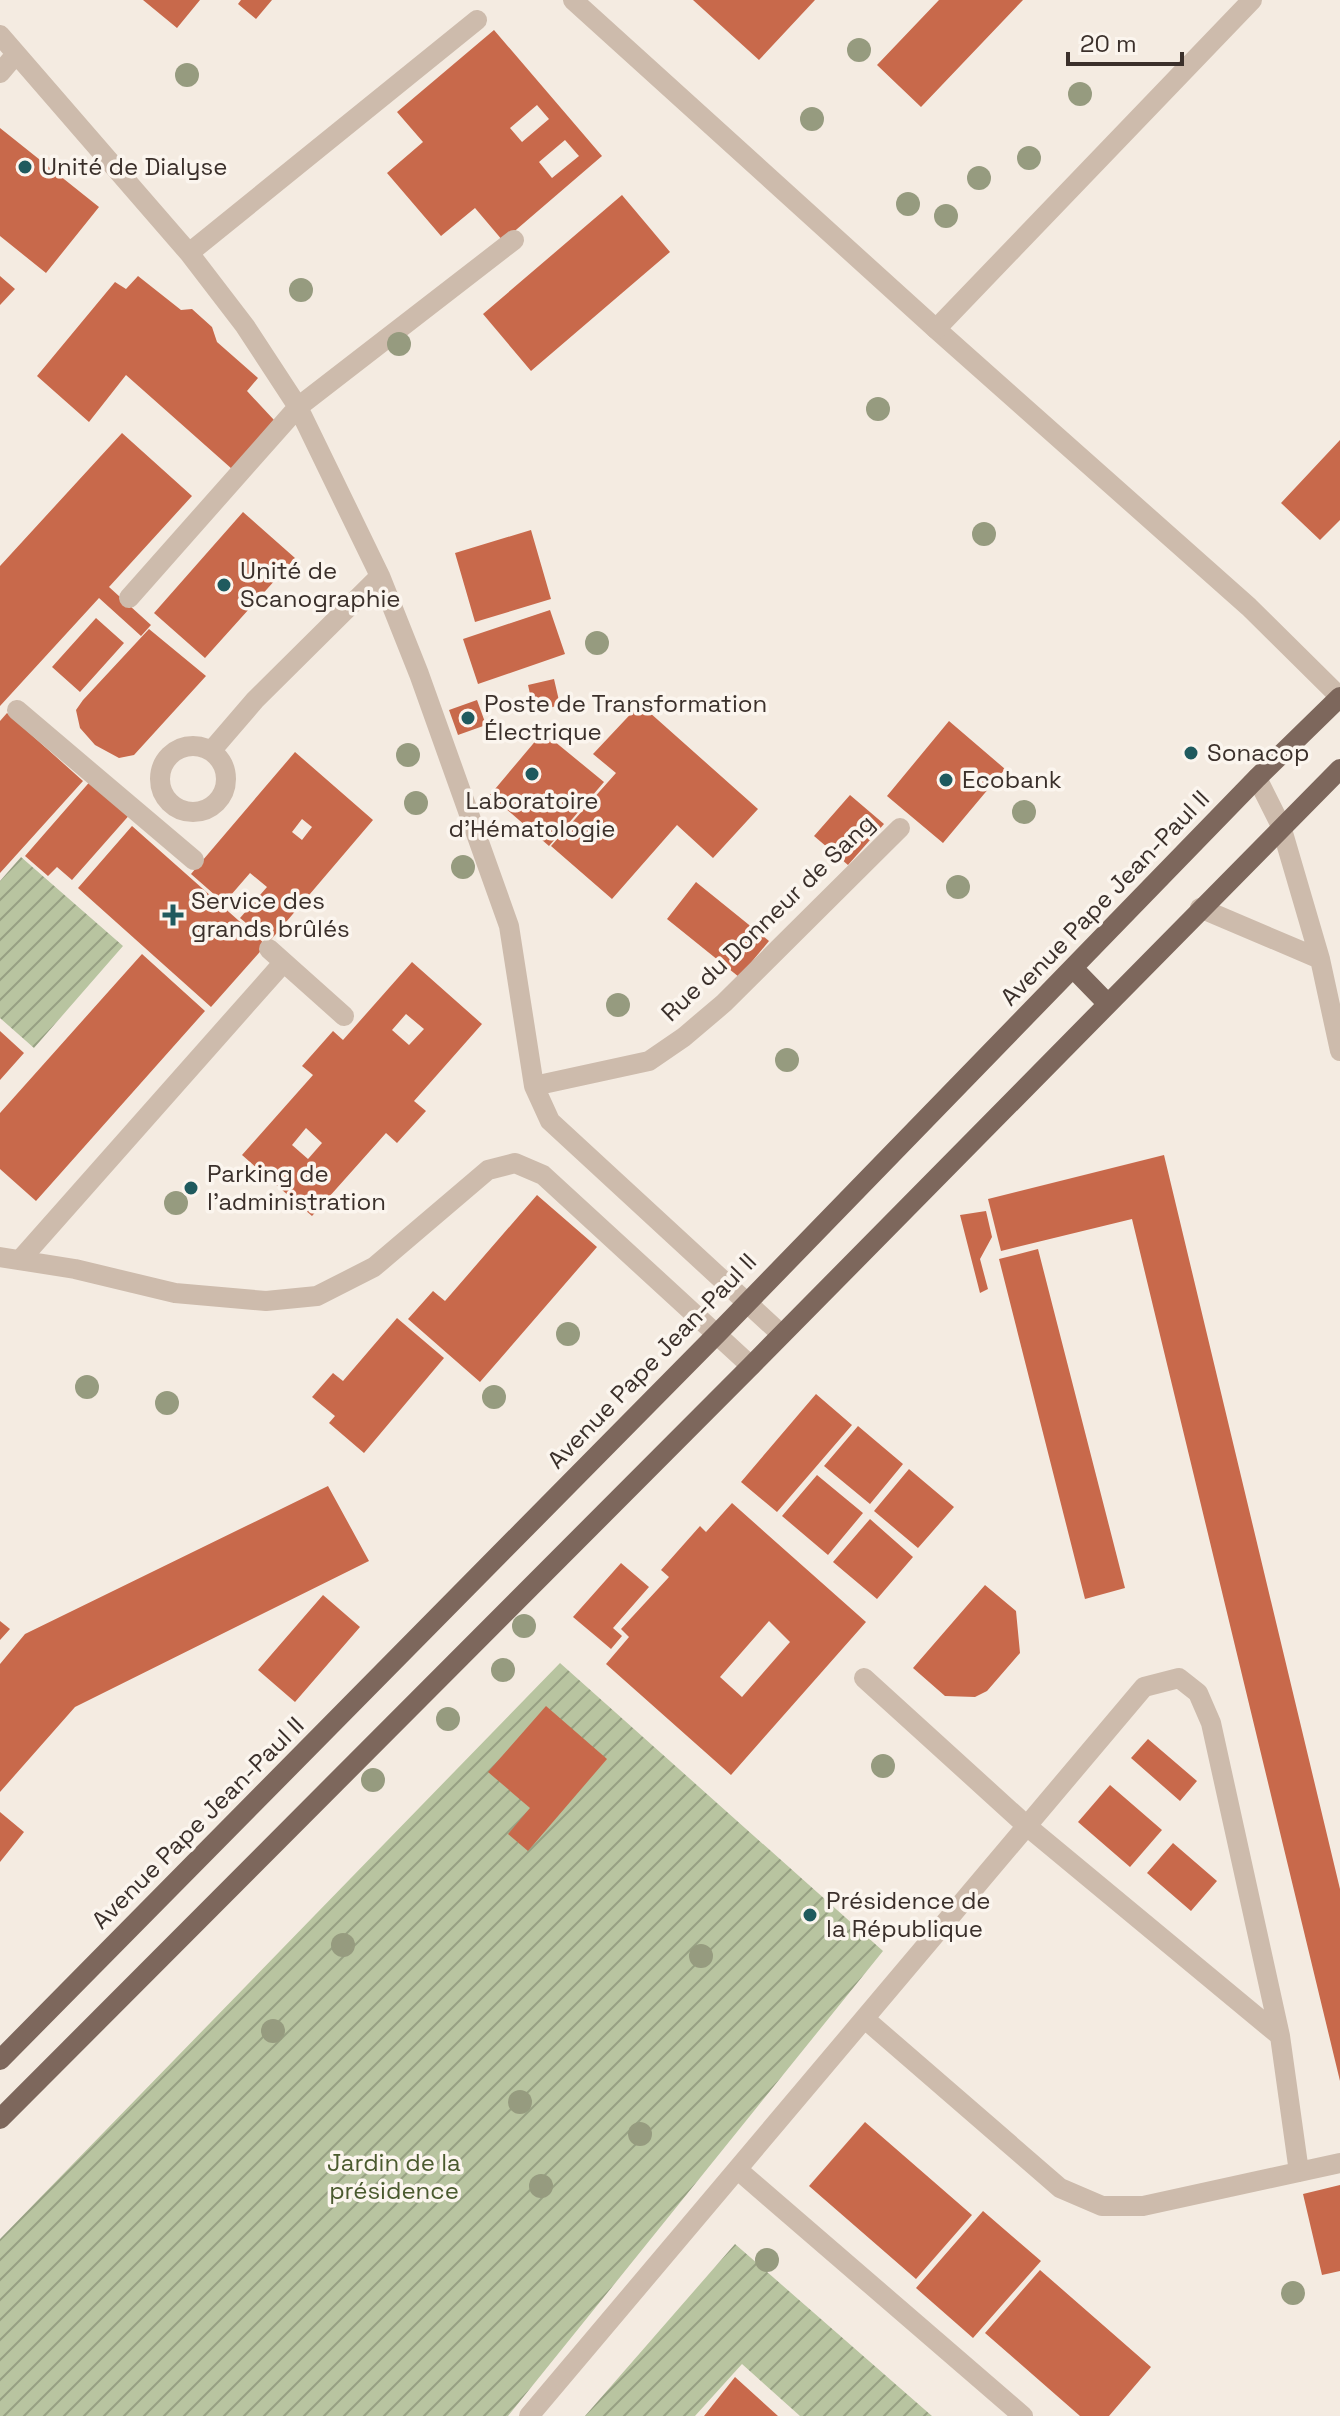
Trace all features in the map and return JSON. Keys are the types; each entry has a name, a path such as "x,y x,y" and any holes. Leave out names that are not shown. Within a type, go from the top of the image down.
{"main road":[{"name":"Avenue Pape Jean-Paul II","path":"0,2060 717,1334 1257,778 1340,697"},
{"path":"0,2119 751,1366 1340,769"},
{"path":"1073,968 1107,1003"}],"street":[{"path":"573,0 1249,607 1340,697"},
{"path":"936,329 1252,0"},
{"path":"189,253 477,20"},
{"path":"0,35 189,253 245,326 298,407 380,576 419,674 509,926 534,1086 550,1121 781,1334"},
{"path":"0,73 16,54"},
{"path":"129,598 298,407 514,240"},
{"path":"212,750 255,700 380,576"},
{"path":"17,710 194,860"},
{"path":"192,745 212,750 225,767 226,788 215,805 195,812 175,808 162,791 161,771 172,753 192,745"},
{"path":"1257,778 1281,826 1320,959 1340,1051"},
{"path":"148,821 169,799"},
{"name":"Rue du Donneur de Sang","path":"534,1086 649,1061 684,1037 724,1003 900,828"},
{"path":"1200,908 1320,959"},
{"path":"10,1258 276,956 344,1016"},
{"path":"10,1258 75,1269 175,1293 266,1301 317,1296 374,1267 488,1170 515,1163 543,1175 751,1366"},
{"path":"864,1678 1028,1827 1280,2036"},
{"path":"529,2416 1144,1687 1179,1678 1198,1693 1211,1723 1280,2036 1299,2172"},
{"path":"865,2019 1060,2188 1102,2206 1143,2206 1340,2163"},
{"path":"738,2170 1023,2416"}],"green space":[{"path":"21,857 123,946 34,1048 0,1018 0,881"},
{"name":"Jardin de la présidence","path":"560,1663 883,1951 508,2416 0,2416 0,2239"},
{"path":"735,2244 932,2416 800,2416 742,2364 695,2416 585,2416"}],"building":[{"path":"143,0 200,0 177,28"},
{"path":"241,0 272,0 256,19 238,4"},
{"path":"693,0 815,0 759,60"},
{"path":"939,0 1023,0 921,107 877,65"},
{"path":"494,30 602,156 503,241 475,208 441,236 387,173 423,142 397,112","holes":["537,105 549,119 522,142 510,128","565,140 579,156 552,178 539,162"]},
{"name":"Unité de Dialyse","path":"0,128 99,207 46,273 0,236"},
{"path":"622,195 670,252 531,371 483,314"},
{"path":"0,276 15,289 0,305"},
{"path":"138,276 181,310 192,309 212,327 217,342 258,378 247,391 274,420 232,469 126,375 89,422 37,376 115,282 126,289"},
{"path":"122,433 192,496 109,587 151,625 141,636 99,598 0,706 0,566"},
{"path":"1340,440 1340,520 1320,540 1281,503"},
{"name":"Unité de Scanographie","path":"243,512 295,558 205,658 154,613"},
{"path":"531,530 551,599 475,622 455,553"},
{"path":"550,610 565,654 478,684 463,639"},
{"path":"96,618 124,643 80,692 52,667"},
{"path":"149,629 206,676 134,755 119,758 95,745 80,728 76,710"},
{"path":"554,679 560,705 534,712 528,685"},
{"name":"Poste de Transformation Électrique","path":"477,700 486,725 458,735 449,710"},
{"path":"640,704 758,809 713,858 677,825 612,899 551,846 616,773 593,754"},
{"path":"7,713 83,781 0,873 0,721"},
{"path":"949,721 1005,769 943,843 887,796"},
{"path":"543,732 604,782 549,846 490,795"},
{"path":"295,752 373,820 269,942 240,918 267,887 250,873 224,903 191,874","holes":["302,819 312,827 302,840 292,832"]},
{"path":"93,778 132,812 72,880 57,867 48,876 25,856"},
{"path":"850,795 884,824 848,865 814,836"},
{"path":"132,826 266,945 211,1007 78,888"},
{"path":"696,882 769,941 739,977 667,919"},
{"path":"142,954 205,1011 36,1201 0,1169 0,1113"},
{"path":"412,962 482,1024 414,1101 426,1111 397,1143 386,1133 312,1216 242,1155 313,1075 302,1066 333,1031 343,1040","holes":["406,1014 424,1029 409,1045 392,1030","306,1128 322,1143 308,1159 292,1145"]},
{"path":"0,1031 24,1053 0,1080"},
{"path":"1164,1155 1340,1889 1340,2081 1132,1219 1001,1251 988,1199"},
{"path":"537,1195 597,1247 480,1382 408,1319 433,1291 445,1301"},
{"path":"986,1211 992,1237 980,1259 988,1289 980,1293 960,1215"},
{"path":"1038,1249 1125,1588 1085,1599 999,1259"},
{"path":"397,1318 444,1358 364,1453 329,1423 335,1416 312,1397 333,1373 343,1381"},
{"path":"816,1394 852,1425 777,1512 741,1482"},
{"path":"858,1426 903,1464 870,1504 824,1466"},
{"path":"909,1469 954,1507 918,1548 874,1511"},
{"path":"817,1475 863,1513 828,1555 782,1516"},
{"path":"328,1486 369,1561 75,1707 0,1792 0,1664 25,1634"},
{"path":"732,1503 866,1622 731,1775 606,1664 629,1637 621,1629 669,1577 661,1570 700,1526 706,1532","holes":["769,1621 790,1642 742,1697 720,1677"]},
{"path":"870,1519 913,1557 877,1599 833,1562"},
{"path":"621,1563 649,1587 613,1628 622,1636 611,1649 573,1617"},
{"path":"985,1585 1016,1611 1020,1653 987,1691 975,1697 945,1696 913,1668"},
{"path":"323,1595 360,1627 295,1702 258,1670"},
{"path":"0,1621 10,1629 0,1640"},
{"path":"546,1706 607,1759 528,1851 508,1834 530,1808 488,1772"},
{"path":"1148,1739 1197,1781 1180,1801 1131,1758"},
{"path":"1110,1785 1162,1830 1130,1867 1078,1822"},
{"path":"0,1812 24,1832 0,1862"},
{"path":"1173,1843 1217,1881 1191,1911 1147,1873"},
{"path":"865,2122 972,2215 916,2279 809,2186"},
{"path":"1340,2185 1340,2271 1322,2275 1303,2194"},
{"path":"983,2211 1041,2261 973,2338 916,2288"},
{"path":"1040,2270 1151,2367 1109,2416 1080,2416 985,2333"},
{"path":"735,2377 778,2416 704,2416"}],"place":[{"name":"Unité de Dialyse","path":"25,167"},
{"name":"Unité de Scanographie","path":"224,585"},
{"name":"Poste de Transformation Électrique","path":"468,718"},
{"name":"Sonacop","path":"1191,753"},
{"name":"Laboratoire d'Hématologie","path":"532,774"},
{"name":"Ecobank","path":"946,780"},
{"name":"Service des grands brûlés","path":"173,915"},
{"name":"Parking de l'administration","path":"191,1188"},
{"name":"Présidence de la République","path":"810,1915"}]}
